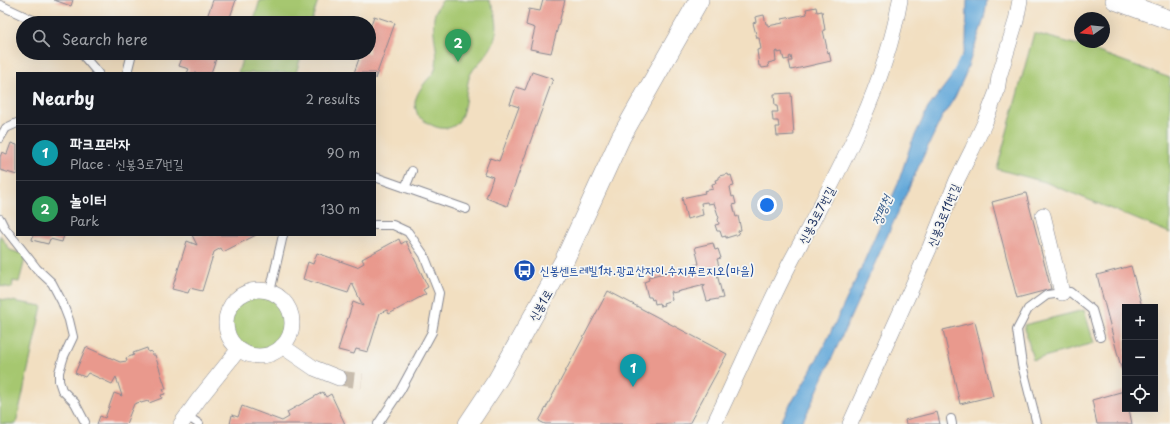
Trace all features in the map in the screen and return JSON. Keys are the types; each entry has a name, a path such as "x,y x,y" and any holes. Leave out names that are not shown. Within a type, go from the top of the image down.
{"street":[{"name":"신봉1로","path":"468,424 498,379 564,261 622,137 700,0"},
{"name":"신봉3로7번길","path":"714,424 789,266 824,201 852,142 878,78 895,26 900,0"},
{"name":"신봉3로11번길","path":"850,424 930,247 957,180 985,122 997,91 999,77 1016,21 1020,0"},
{"path":"1114,0 1170,20"},
{"path":"1043,215 1062,293"},
{"path":"258,290 270,292 280,297 287,305 291,314 292,324 290,334 282,346 268,355 258,356 248,354 239,349 231,340 227,329 227,318 230,307 237,298 247,292 258,290"},
{"path":"282,346 314,368 339,378"},
{"path":"189,421 239,349"}],"lane":[{"path":"0,5 24,16"},
{"path":"86,60 97,72"},
{"path":"127,72 130,60"},
{"path":"0,138 6,128 16,123"},
{"path":"406,188 412,171"},
{"path":"376,177 466,209"},
{"path":"0,220 29,258 52,283 62,302 69,320 73,337 64,356 59,372 59,381 62,390 75,403 85,422"},
{"path":"376,225 393,225 408,232 424,255 440,293 432,332 400,391 378,424"},
{"path":"270,292 283,236"},
{"path":"1037,424 1022,365 1017,330 1028,309 1047,295 1070,292 1092,310 1100,337"}],"green space":[{"path":"260,0 318,0 313,16 255,16"},
{"path":"443,0 489,0 493,7 497,22 494,42 470,75 464,106 459,121 448,128 440,128 432,125 418,116 415,104 416,97 420,90 436,68 437,58 433,23 437,7"},
{"path":"1034,33 1074,44 1074,48 1088,48 1170,78 1170,233 1045,182 997,169"},
{"path":"242,60 300,60 296,72 238,72"},
{"path":"0,235 10,250 26,255 19,282 13,281 12,288 0,286"},
{"path":"260,292 272,295 282,301 288,311 291,323 288,335 282,345 272,351 260,354 248,351 238,345 232,335 229,323 232,311 238,301 248,295"},
{"path":"0,299 42,306 16,424 0,424"},
{"path":"1084,310 1094,343 1033,360 1024,325"}],"water":[{"name":"정평천","path":"967,0 987,0 984,19 965,75 955,97 941,119 922,159 808,411 801,424 780,424 826,342 859,273 897,186 911,144 928,108 959,67 966,43"}],"building":[{"path":"54,0 73,0 71,6"},
{"path":"213,0 236,0 230,16 207,16"},
{"path":"543,0 565,0 551,53 530,49 535,28 526,25 529,9 540,11"},
{"path":"816,7 817,12 822,11 825,30 823,30 831,61 791,70 789,61 792,61 791,56 789,57 790,59 784,60 782,52 778,53 778,51 775,52 776,61 768,63 769,67 762,68 759,66 757,50 761,49 759,38 757,38 753,23 756,22 755,17 764,15 768,26 783,23 782,19 807,14 806,9"},
{"path":"376,17 395,23 376,76 376,72 354,72 359,60 376,60"},
{"path":"181,60 216,60 211,72 188,72 189,69 179,66"},
{"path":"532,72 553,79 507,206 486,198 493,177 484,174 490,158 499,161 519,107 510,104 516,87 525,90"},
{"path":"791,93 794,135 777,136 776,127 779,127 778,121 773,121 772,112 778,112 777,106 775,106 774,94"},
{"path":"11,143 16,145 16,175 0,170 0,157 2,152 7,154"},
{"path":"728,174 729,176 731,175 734,186 730,187 732,197 734,196 736,204 733,205 736,217 738,216 741,230 738,231 739,234 726,238 726,236 722,237 720,231 717,231 715,225 719,224 719,218 714,203 701,203 703,215 687,219 682,198 705,193 704,191 713,189 712,184 716,183 715,180 719,179 719,176"},
{"path":"1026,193 1051,289 1017,298 992,202"},
{"path":"33,236 64,236 62,242 50,239 48,244 32,240"},
{"path":"192,236 254,236 223,252 221,248 214,252 202,291 190,288 188,293 172,289 187,241 197,245"},
{"path":"399,239 401,244 406,241 428,287 423,290 426,294 389,314 387,310 380,313 368,352 356,349 354,354 338,350 353,302 363,306 352,283 348,293 303,279 308,262 313,264 317,253 357,267 364,263 362,259"},
{"path":"713,243 715,250 718,249 721,258 717,259 721,273 717,274 723,298 707,301 703,287 705,285 672,293 672,291 670,292 672,300 663,303 664,305 660,306 659,303 655,304 654,299 652,300 651,297 648,297 644,282 649,280 648,277 699,264 695,247"},
{"path":"1131,266 1141,304 1122,304 1122,371 1097,275"},
{"path":"608,291 727,354 689,424 545,424 539,421"},
{"path":"975,322 993,396 960,404 943,330"},
{"path":"86,347 120,362 127,361 126,358 134,355 133,353 147,348 148,352 151,351 152,355 155,355 166,389 163,389 165,394 161,395 162,398 149,403 148,401 134,404 126,424 97,424 100,416 105,418 114,393 122,396 116,377 112,384 88,373 85,377 75,373"},
{"path":"323,392 326,397 331,394 345,424 230,424 232,415 238,417 242,406 282,421 289,417 287,412"},
{"path":"1122,392 1122,412 1130,412 1132,424 1097,424 1092,400"},
{"path":"937,412 940,424 906,424 905,420"}],"waterway":[{"name":"정평천","path":"953,77 962,59"}],"tunnel":[{"path":"339,378 362,381"}],"place":[{"name":"놀이터","path":"458,62"},
{"name":"신봉센트레빌1차.광교산자이.수지푸르지오(마을)","path":"524,270"},
{"name":"파크프라자","path":"633,387"}]}
